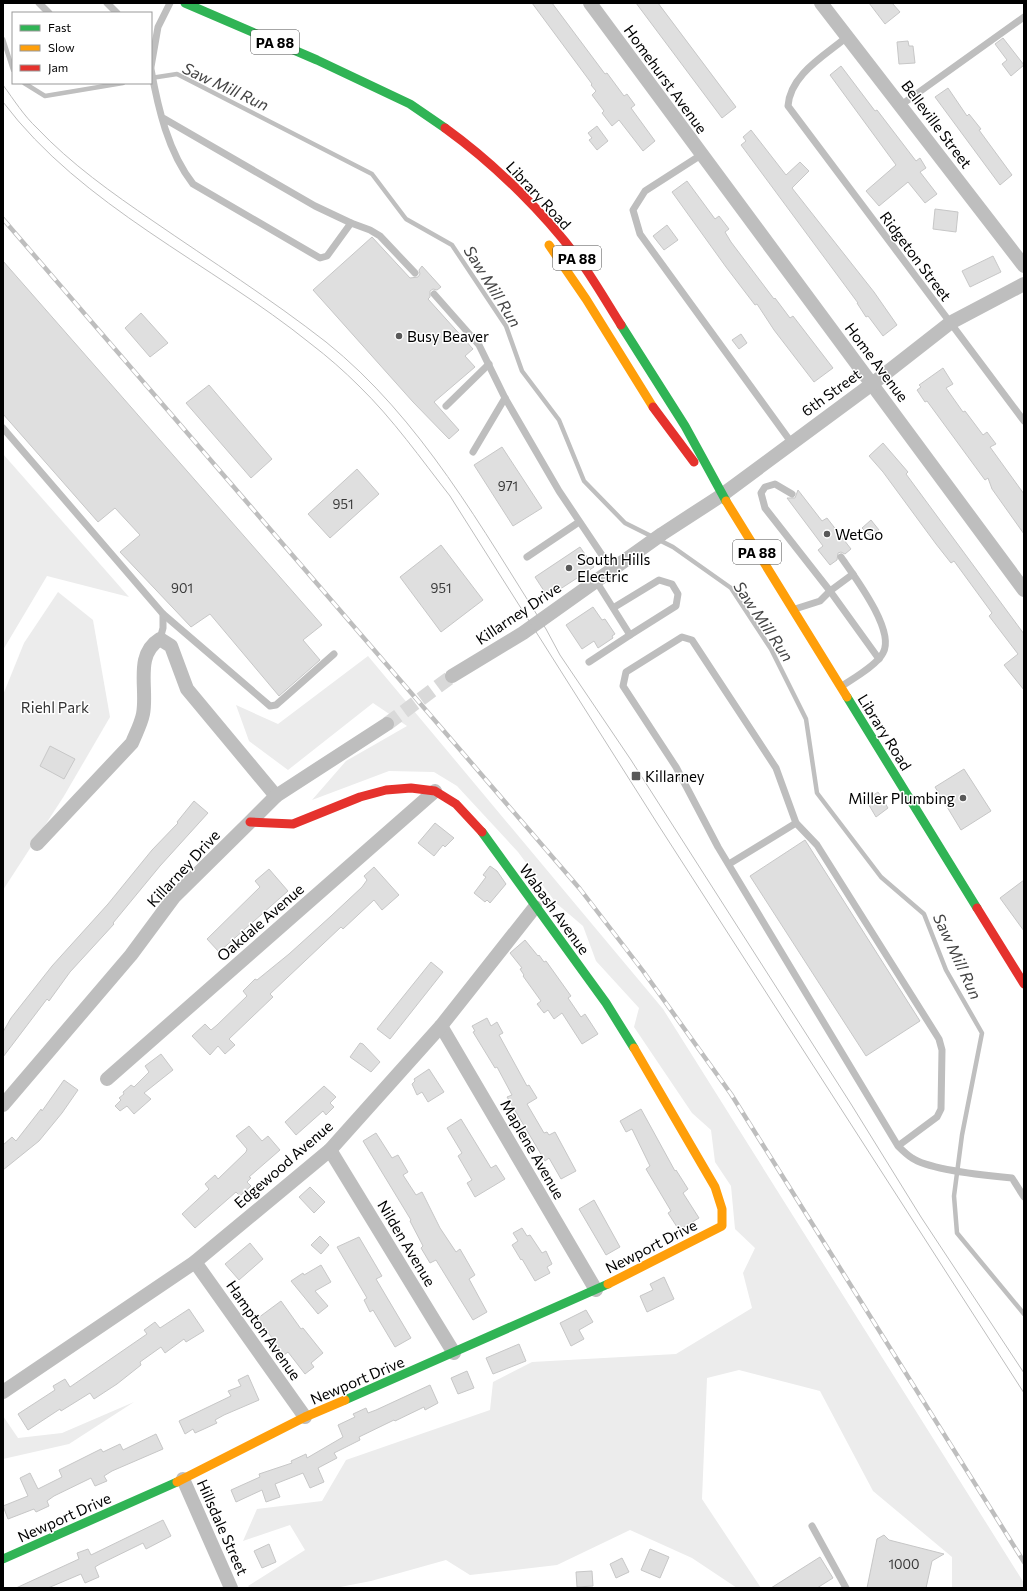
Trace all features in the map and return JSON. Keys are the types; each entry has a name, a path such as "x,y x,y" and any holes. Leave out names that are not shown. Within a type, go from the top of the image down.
{"main road":[{"name":"Library Road","path":"185,3 317,60 410,104 447,128 471,147 509,181 559,235 585,268 685,426 722,495 1024,984"},
{"name":"Library Road","path":"365,84 406,114"},
{"name":"Library Road","path":"544,240 569,273 670,434 722,495"},
{"name":"Wabash Avenue","path":"250,822 293,824 360,797 386,790 411,788 435,791 456,804 488,838 606,1003 652,1076 715,1187 722,1209 722,1226"},
{"name":"Newport Drive","path":"3,1559 183,1479 305,1417 596,1290 722,1226"}],"street":[{"name":"Homehurst Avenue","path":"590,3 701,155"},
{"name":"Belleville Street","path":"821,3 848,36 1024,266"},
{"name":"Home Avenue","path":"701,155 1024,590"},
{"name":"6th Street","path":"722,495 791,442 872,384 950,323 1024,284"},
{"name":"Killarney Drive","path":"452,676 523,633 662,534 722,495"},
{"path":"37,844 132,743 139,728 143,713 144,661 150,645 160,639 171,646 187,689 276,796"},
{"name":"Killarney Drive","path":"3,1105 131,955 174,897 276,796 387,724"},
{"name":"Oakdale Avenue","path":"107,1079 435,791"},
{"name":"Edgewood Avenue","path":"3,1392 195,1262 330,1150 441,1026 536,907"},
{"name":"Maplene Avenue","path":"441,1026 596,1290"},
{"name":"Nilden Avenue","path":"330,1150 454,1353"},
{"name":"Hampton Avenue","path":"195,1262 305,1417"},
{"name":"Hillsdale Street","path":"183,1479 231,1588"}],"lane":[{"path":"39,3 48,12"},
{"path":"107,3 116,12"},
{"path":"152,62 158,27 170,3"},
{"path":"901,105 1024,17"},
{"name":"Ridgeton Street","path":"848,36 801,74 790,95 788,106 1024,421"},
{"path":"152,74 155,91 172,147 183,171 193,184 320,258 327,256 351,223"},
{"path":"163,118 315,206 370,230 380,236 415,273"},
{"path":"701,155 645,191 633,210 640,234 791,442"},
{"path":"434,294 479,344 505,398 559,491 612,570"},
{"path":"446,406 489,364"},
{"path":"473,452 505,398"},
{"path":"3,428 163,614 270,706 276,705 334,654"},
{"path":"792,494 775,484 765,487 761,493 765,508 830,591 879,659"},
{"path":"527,557 579,522"},
{"path":"841,557 879,616 883,628 884,652 879,659 841,687"},
{"path":"793,610 820,601 830,591 853,574"},
{"path":"589,662 676,606 678,594 672,584 658,580 613,608"},
{"path":"596,581 630,635"},
{"path":"160,639 163,628 163,614"},
{"path":"898,1146 937,1117 941,1109 942,1050 938,1039 818,844 796,823 776,768 692,640 682,637 626,672 623,686 676,766 728,864 898,1146 913,1159 932,1165 980,1176 1012,1178 1024,1197"},
{"path":"728,864 796,823"},
{"path":"812,1526 846,1588"}],"green space":[{"path":"3,454 129,597 47,576 3,650"},
{"name":"Riehl Park","path":"58,592 93,620 110,717 64,796 3,890 3,695 24,643"},
{"path":"368,656 663,1009 1024,1583 1024,1588 952,1588 952,1557 873,1491 820,1391 739,1370 707,1378 702,1499 761,1588 737,1588 692,1558 630,1530 557,1565 470,1575 446,1560 371,1581 335,1588 250,1588 248,1586 305,1550 290,1525 243,1541 257,1509 322,1501 346,1460 490,1410 493,1382 532,1362 676,1354 752,1308 743,1273 755,1248 735,1229 731,1186 715,1162 711,1130 692,1113 634,1027 639,1008 596,961 583,926 556,903 518,852 457,786 434,772 389,771 312,800 346,761 407,726 373,703 288,770 249,741 236,705 278,724"},
{"path":"134,1402 69,1444 3,1459 3,1416 18,1438 62,1433"}],"building":[{"path":"532,3 552,3 605,74 607,73 624,96 627,94 635,105 631,108 655,141 643,151 619,120 612,126 602,113 604,111 592,95 596,91 591,85 592,84"},
{"path":"636,3 658,3 736,107 722,118"},
{"path":"869,3 892,3 900,12 885,24"},
{"path":"1003,38 1024,65 1011,76 1002,64 1007,60 995,44"},
{"path":"908,41 909,46 913,46 915,63 899,64 897,42"},
{"path":"841,66 916,161 920,158 926,168 920,172 937,194 925,203 908,182 879,206 866,191 896,165 830,75"},
{"path":"948,88 967,116 969,114 981,129 979,130 1012,175 1000,185 935,97"},
{"path":"597,126 608,141 597,150 589,140 592,138 588,133"},
{"path":"751,130 786,175 800,162 809,171 792,188 874,292 897,325 883,336 868,316 866,317 858,303 741,145 746,141 743,137"},
{"path":"687,181 715,219 719,216 729,229 725,232 731,242 774,299 775,298 790,318 793,316 833,368 814,382 774,330 757,304 755,305 726,267 672,192"},
{"path":"935,209 958,212 956,232 933,229"},
{"path":"667,225 678,240 664,250 653,236"},
{"path":"372,237 410,278 418,277 420,274 419,270 422,266 441,287 437,290 433,289 430,291 430,297 428,299 473,349 465,356 475,367 434,402 459,430 449,439 413,402 313,290"},
{"path":"993,256 1001,272 970,287 962,271"},
{"path":"3,261 322,625 303,640 320,660 279,696 210,614 191,627 120,552 140,535 115,508 98,522 3,414"},
{"path":"141,313 168,343 150,357 125,328"},
{"path":"741,334 747,343 739,349 732,340"},
{"path":"943,368 953,384 946,388 963,412 965,411 983,435 987,432 996,444 990,447 1024,494 1024,534 992,489 988,478 985,480 927,401 925,402 917,390 921,387 919,385"},
{"path":"209,385 272,459 251,478 186,403"},
{"path":"883,443 908,472 906,474 1024,634 1024,690 1004,665 1018,654 989,616 992,613 954,561 951,563 883,472 869,456"},
{"path":"502,447 542,508 513,526 474,465"},
{"path":"357,469 379,494 330,538 308,514"},
{"name":"WetGo","path":"798,490 822,521 827,518 851,549 845,554 841,552 838,553 837,560 830,565 818,550 823,546 787,498 795,498"},
{"path":"871,520 879,530 871,537 862,528"},
{"path":"441,545 483,600 441,632 400,577"},
{"path":"580,547 594,567 548,597 535,577"},
{"path":"593,607 602,620 605,619 615,634 612,636 613,638 598,648 594,641 582,649 566,625"},
{"path":"50,746 75,759 64,779 40,766"},
{"name":"Miller Plumbing","path":"964,769 991,811 961,830 935,787"},
{"path":"878,792 888,808 876,817 866,800"},
{"path":"194,801 208,813 160,866 113,923 114,924 70,972 49,1001 47,999 3,1057 3,1032 11,1018 52,966 108,904 152,850 178,823 177,822"},
{"path":"435,823 454,838 445,847 443,845 434,856 418,843"},
{"path":"805,840 920,1021 866,1056 750,876"},
{"path":"490,866 497,871 506,884 490,903 487,900 485,902 474,893 486,877 483,875"},
{"path":"374,867 399,895 382,910 374,900 343,929 341,927 270,994 273,997 229,1039 235,1045 225,1054 218,1046 210,1055 192,1036 205,1024 211,1030 217,1025 247,996 243,991 255,979 257,980 289,954 362,887 367,880 364,876"},
{"path":"269,869 288,891 219,952 207,939 260,887 255,881"},
{"path":"1024,880 1024,931 1000,898"},
{"path":"525,940 544,962 546,961 571,996 568,998 581,1017 585,1014 598,1034 582,1044 562,1013 554,1019 548,1010 544,1013 537,1004 541,1001 523,976 524,975 520,969 522,968 510,953"},
{"path":"431,962 443,972 390,1039 377,1029"},
{"path":"487,1018 491,1026 497,1022 503,1033 499,1035 527,1086 529,1085 537,1098 527,1104 544,1133 547,1132 549,1135 555,1132 576,1171 561,1179 549,1158 545,1161 507,1097 512,1095 497,1067 495,1068 473,1032 475,1031 472,1026"},
{"path":"360,1043 363,1044 380,1062 371,1072 350,1057"},
{"path":"161,1054 173,1070 144,1093 151,1099 134,1114 127,1106 120,1111 115,1106 121,1100 119,1098 124,1094 123,1092 131,1085 134,1087 149,1072 145,1066"},
{"path":"429,1069 444,1092 428,1102 422,1092 417,1095 412,1084 415,1081 414,1079"},
{"path":"64,1080 78,1090 62,1113 39,1141 3,1170 3,1145 12,1137 16,1141 41,1109 42,1111"},
{"path":"324,1086 336,1097 330,1103 334,1107 326,1115 323,1111 296,1135 285,1122"},
{"path":"641,1109 675,1171 676,1170 688,1189 683,1193 699,1218 679,1230 668,1213 671,1211 646,1169 650,1166 632,1129 626,1132 620,1121"},
{"path":"461,1119 491,1168 496,1165 505,1179 475,1197 467,1183 472,1180 458,1156 462,1153 447,1128"},
{"path":"249,1126 262,1141 268,1136 280,1150 249,1177 251,1178 247,1182 251,1186 240,1196 236,1192 195,1228 182,1214 209,1189 205,1184 215,1175 218,1179 246,1152 247,1149 236,1136"},
{"path":"376,1133 392,1158 398,1155 408,1172 403,1175 416,1195 422,1192 440,1228 456,1252 460,1249 475,1275 469,1279 487,1312 473,1320 436,1260 430,1263 421,1248 423,1246 410,1221 411,1220 363,1141"},
{"path":"310,1187 325,1202 314,1213 299,1197"},
{"path":"594,1200 620,1247 606,1255 579,1209"},
{"path":"522,1228 527,1236 530,1235 542,1253 546,1251 552,1264 547,1267 550,1273 535,1281 512,1245 518,1241 513,1233"},
{"path":"320,1236 329,1245 321,1254 311,1245"},
{"path":"359,1237 382,1276 376,1279 411,1338 395,1347 373,1310 370,1312 364,1300 367,1298 337,1247"},
{"path":"250,1243 263,1259 239,1280 225,1264"},
{"path":"321,1265 331,1282 315,1291 328,1306 318,1314 291,1281 303,1273 304,1275"},
{"path":"664,1277 674,1299 647,1312 640,1296 653,1290 650,1284"},
{"path":"281,1301 301,1329 303,1328 323,1353 311,1363 314,1367 305,1374 288,1352 284,1355 258,1318"},
{"path":"189,1309 204,1331 186,1342 184,1339 165,1353 161,1347 140,1362 141,1365 117,1384 94,1399 90,1393 61,1411 60,1409 28,1430 18,1414 55,1390 53,1386 65,1379 70,1387 147,1334 144,1330 155,1322 160,1328"},
{"path":"586,1310 593,1322 579,1330 584,1339 571,1346 560,1323"},
{"path":"519,1344 526,1361 493,1374 486,1358"},
{"path":"467,1371 474,1388 458,1394 451,1378"},
{"path":"248,1375 259,1400 224,1415 215,1420 217,1423 204,1429 195,1433 193,1429 185,1434 179,1421 231,1396 228,1391 241,1386 238,1380"},
{"path":"430,1385 438,1403 425,1410 424,1407 395,1421 394,1420 359,1437 360,1440 334,1453 337,1458 318,1468 324,1482 310,1488 303,1473 275,1484 280,1497 266,1502 262,1490 236,1502 231,1490 260,1477 259,1474 292,1463 291,1461 306,1454 307,1458 343,1437 338,1425 355,1417 353,1414 366,1408 368,1413 376,1410"},
{"path":"156,1434 163,1449 112,1471 104,1476 107,1481 95,1486 91,1478 54,1496 47,1501 49,1506 36,1512 34,1509 8,1519 3,1506 28,1496 20,1478 30,1473 38,1489 62,1477 59,1470 101,1449 103,1452 120,1444 123,1450"},
{"path":"163,1520 171,1536 146,1549 143,1543 100,1564 95,1567 99,1577 85,1583 81,1574 48,1588 16,1588 79,1559 77,1553 88,1549 91,1555"},
{"path":"884,1535 889,1540 944,1554 932,1561 926,1588 867,1588 877,1539"},
{"path":"269,1544 276,1562 262,1568 254,1551"},
{"path":"650,1549 669,1557 660,1578 641,1570"},
{"path":"820,1557 833,1578 817,1588 771,1588"},
{"path":"622,1558 629,1572 616,1578 610,1564"},
{"path":"592,1571 593,1586 577,1587 576,1572"}],"waterway":[{"name":"Saw Mill Run","path":"3,39 12,67"},
{"name":"Saw Mill Run","path":"152,78 177,74 372,174 406,219 452,245 506,326 522,371 559,420 584,481 625,523 673,547 731,588 771,649 806,719 817,793 881,877 924,914 946,970 982,1033 962,1135 954,1196 957,1233 1024,1314"},
{"name":"Saw Mill Run","path":"26,84 45,96 117,84"}],"tunnel":[{"path":"387,724 452,676"}],"tram line":[{"path":"3,85 19,108 32,123 64,154 92,178 262,295 326,342 360,372 391,405 420,440 448,476 473,514 546,629 560,655 631,760 851,1104 921,1217 1024,1373"},
{"path":"3,102 35,139 70,173 149,232 272,315 330,359 371,399 406,440 450,496 657,823 1024,1393"}],"railway":[{"path":"3,219 580,889 643,971 731,1094 1024,1562"}],"traffic: fast":[{"path":"185,3 317,60 410,104 445,128"},
{"path":"621,325 685,426 726,501"},
{"path":"847,697 977,908"},
{"path":"482,832 606,1003 634,1048"},
{"path":"345,1400 608,1284"},
{"path":"3,1559 177,1482"}],"traffic: slow":[{"path":"549,245 586,299 653,407"},
{"path":"726,501 847,697"},
{"path":"608,1284 722,1226 722,1209 715,1187 634,1048"},
{"path":"177,1482 305,1417 345,1400"}],"traffic: jam":[{"path":"445,128 502,175 555,230 585,268 621,325"},
{"path":"653,407 694,462"},
{"path":"250,822 293,824 360,797 386,790 411,788 435,791 456,804 482,832"},
{"path":"977,908 1024,984"}],"place":[{"name":"Busy Beaver","path":"399,336"},
{"name":"WetGo","path":"827,534"},
{"name":"South Hills Electric","path":"569,568"},
{"name":"Killarney","path":"636,776"},
{"name":"Miller Plumbing","path":"963,798"}]}
